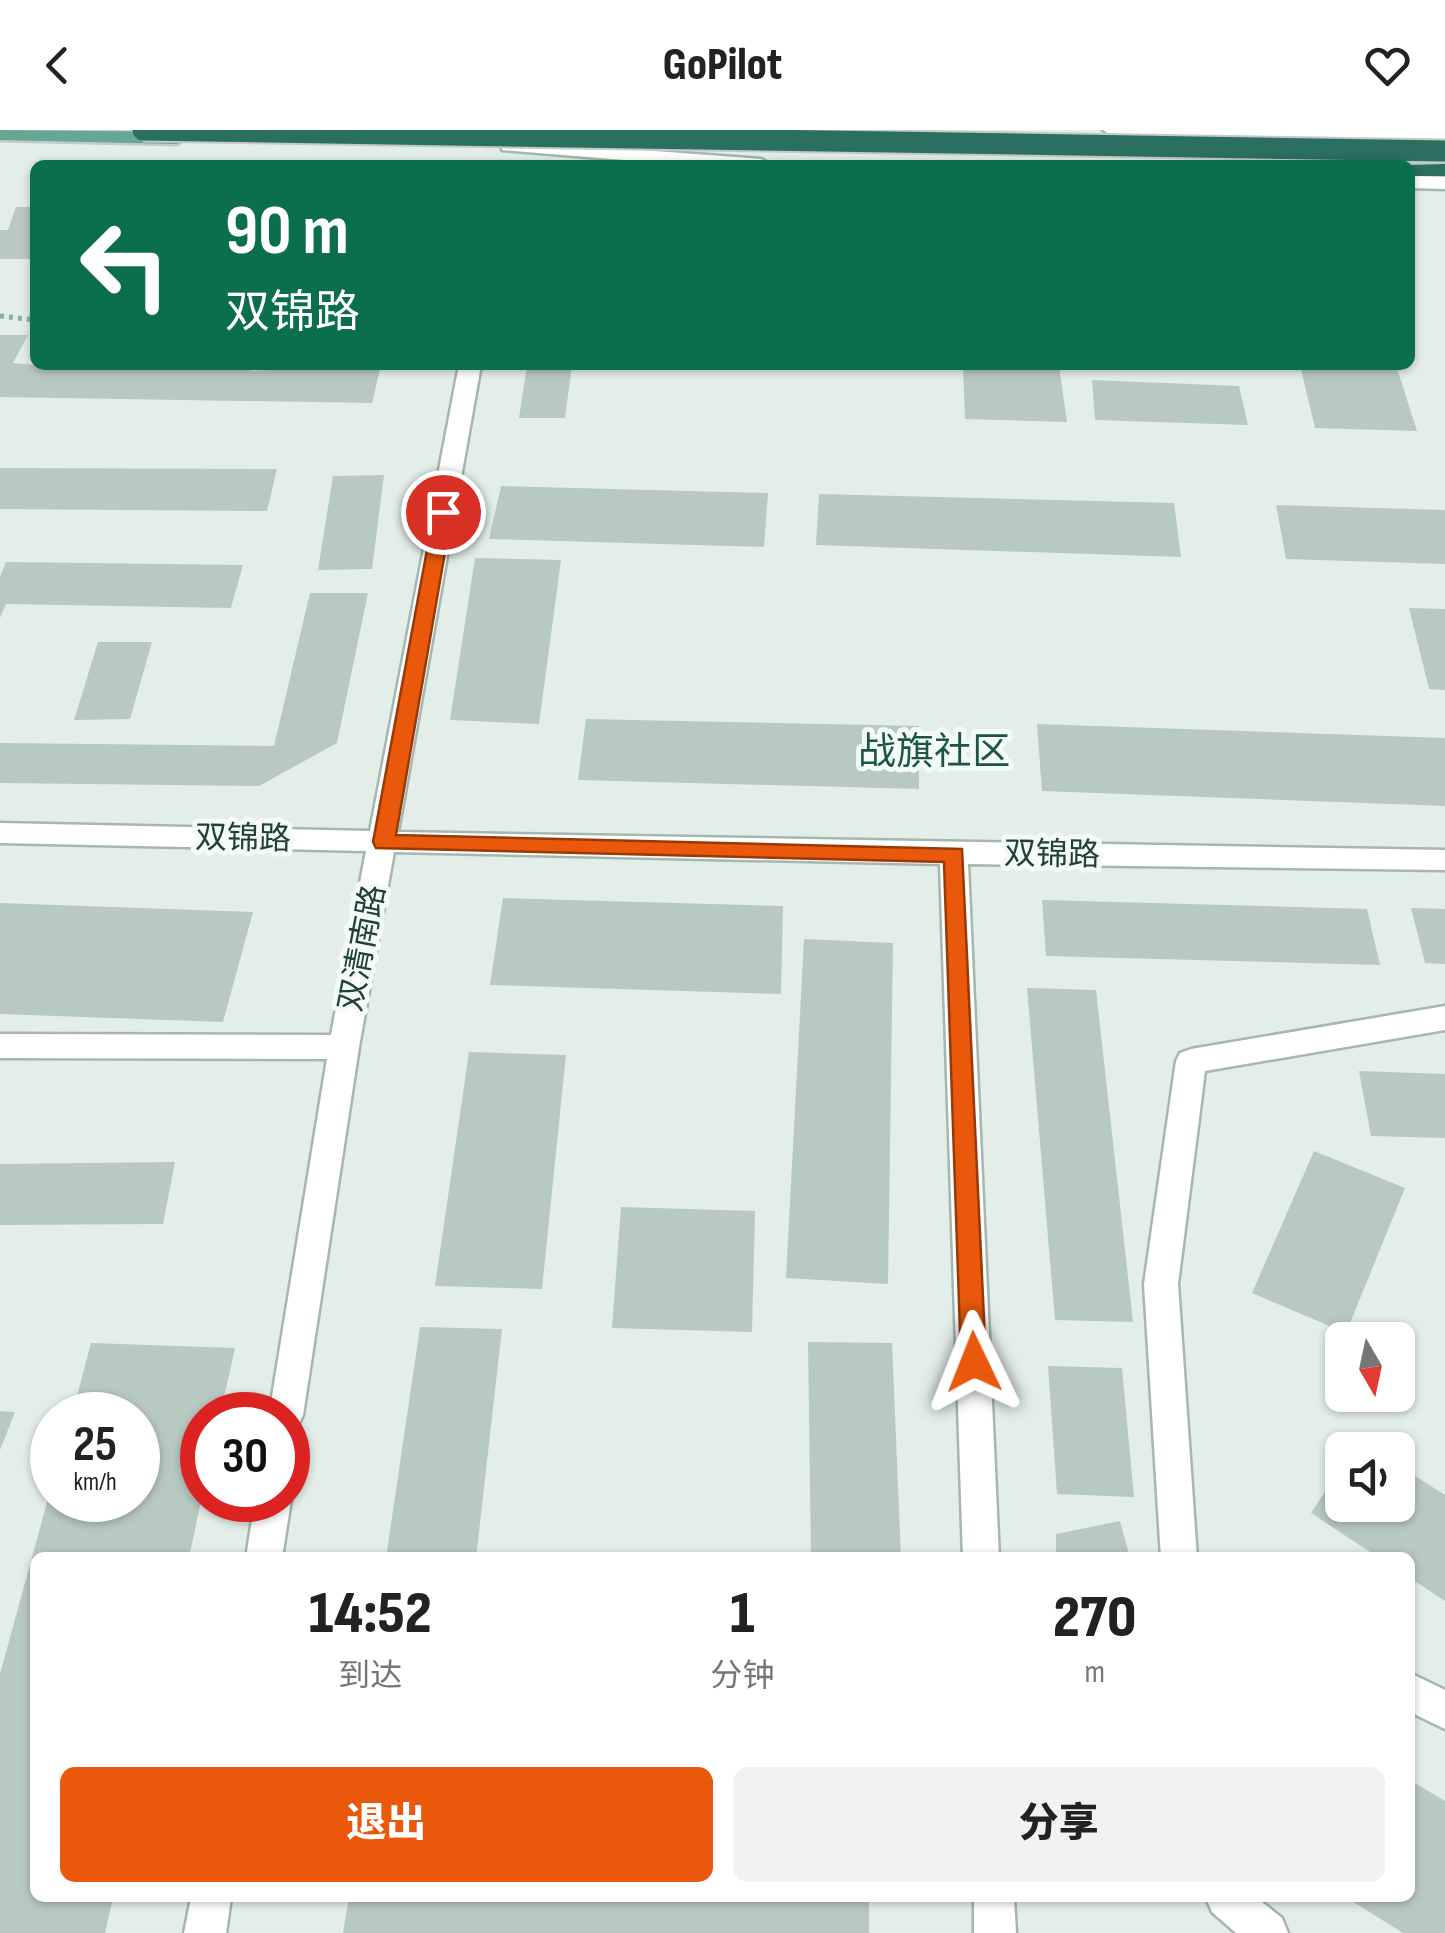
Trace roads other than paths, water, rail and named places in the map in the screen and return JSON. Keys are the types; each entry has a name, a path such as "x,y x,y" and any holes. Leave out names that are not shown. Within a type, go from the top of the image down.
{"highway":[{"path":"143,130 1445,151"},
{"path":"639,141 1039,160"},
{"path":"1415,170 1445,170"}],"main road":[{"path":"0,134 505,147 1445,160"}],"street":[{"path":"1112,130 1445,136"},
{"path":"505,147 690,160"},
{"path":"1415,182 1445,183"},
{"name":"双清南路","path":"290,1392 344,1047 469,370"},
{"name":"双锦路","path":"0,832 954,854 1445,860"},
{"path":"954,854 981,1552"},
{"path":"1179,1552 1161,1284 1191,1061 1445,1018"},
{"path":"0,1046 344,1047"},
{"path":"265,1552 270,1522"},
{"path":"1415,1695 1445,1710"},
{"path":"206,1933 210,1902"},
{"path":"994,1902 995,1933"},
{"path":"1231,1902 1267,1933"}],"district":[{"name":"战旗社区","path":"934,752"}]}
